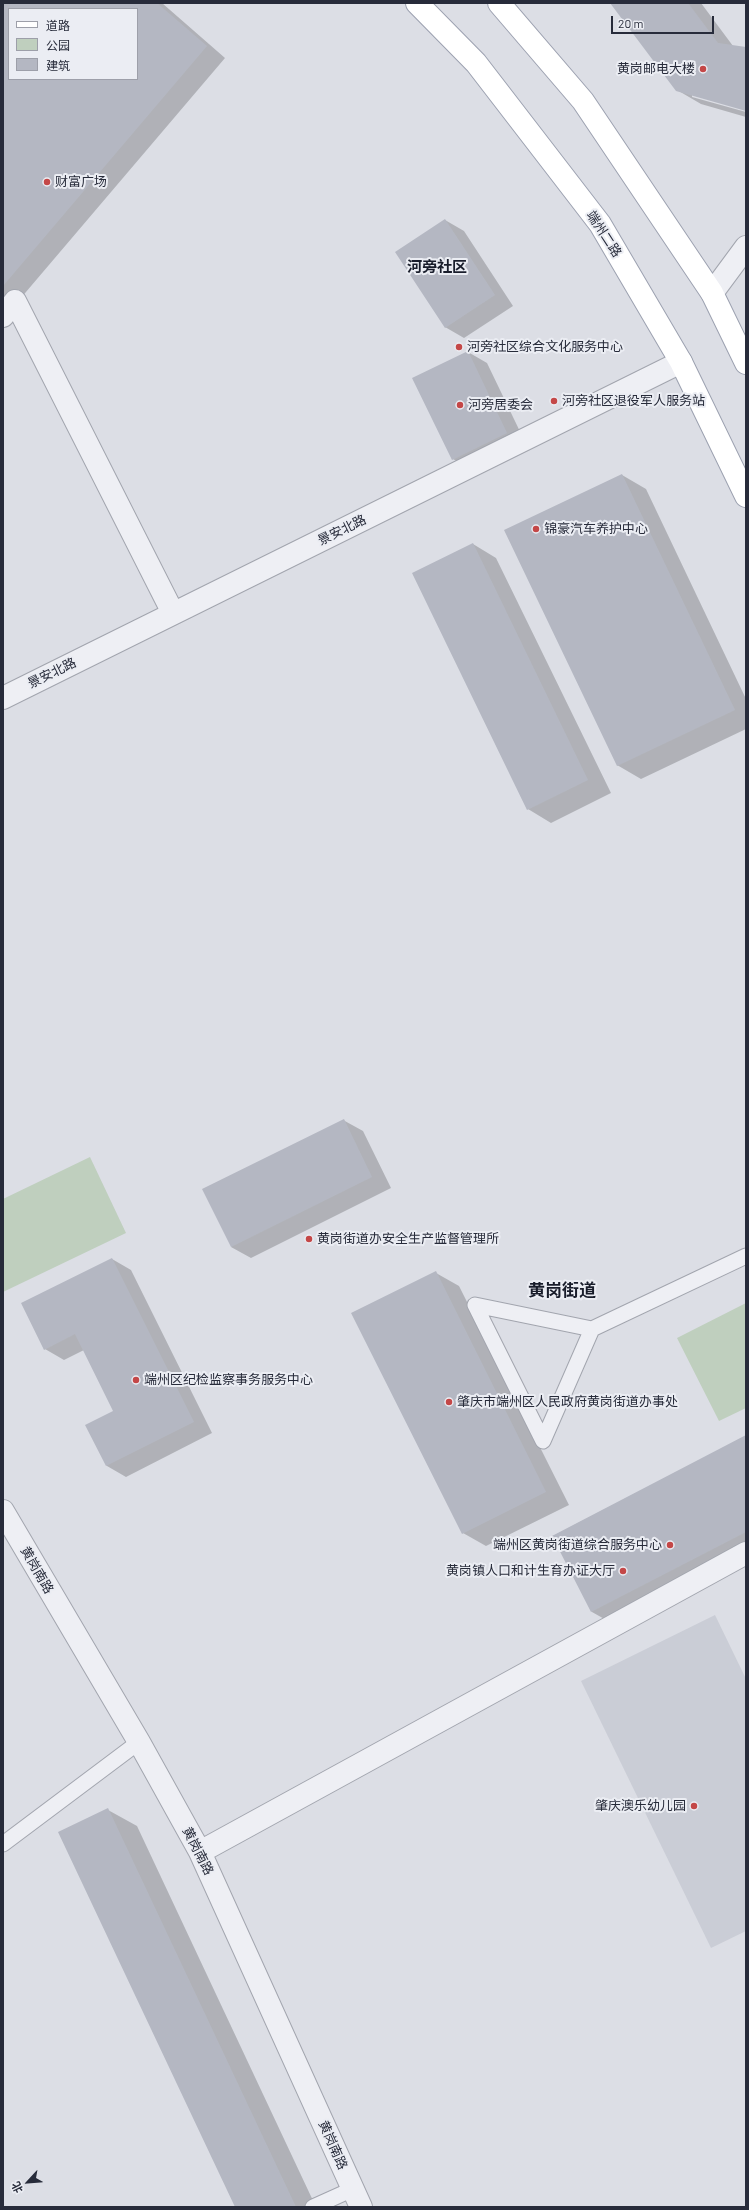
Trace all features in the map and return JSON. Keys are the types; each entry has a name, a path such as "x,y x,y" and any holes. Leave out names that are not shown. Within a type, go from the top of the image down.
{"main road":[{"name":"端州二路","path":"417,3 476,63 600,224 682,362 746,496"},
{"path":"499,3 583,101 712,294 746,363"}],"street":[{"path":"712,294 746,247"},
{"path":"3,316 15,300 173,613"},
{"name":"景安北路","path":"3,698 682,362"},
{"name":"黄岗南路","path":"3,1511 139,1742 200,1852 357,2198"},
{"path":"200,1852 746,1553"}],"lane":[{"path":"592,1329 543,1441 475,1304 592,1329 746,1256"},
{"path":"3,1844 139,1742"},
{"path":"312,2207 357,2198"}],"shaded area":[{"name":"肇庆澳乐幼儿园","path":"715,1615 746,1679 746,1931 711,1948 581,1681"}],"green space":[{"path":"90,1157 126,1233 3,1292 3,1199"},
{"path":"746,1303 746,1408 719,1421 677,1338"}],"building":[{"name":"财富广场","path":"3,3 157,3 207,46 3,286"},
{"name":"黄岗邮电大楼","path":"610,3 688,3 718,43 746,47 746,111 676,91"},
{"path":"445,219 495,295 445,328 395,252"},
{"name":"河旁居委会","path":"468,351 507,433 452,460 412,378"},
{"path":"622,474 735,710 617,766 504,530"},
{"path":"473,543 588,780 527,810 412,573"},
{"path":"344,1119 372,1177 231,1247 202,1189"},
{"name":"端州区纪检监察事务服务中心","path":"112,1258 194,1422 106,1466 85,1425 113,1411 75,1334 44,1350 21,1303"},
{"name":"肇庆市端州区人民政府黄岗街道办事处","path":"436,1271 546,1492 462,1534 351,1313"},
{"path":"746,1435 746,1532 591,1612 552,1536"},
{"path":"108,1808 296,2207 235,2207 58,1832"}],"place":[{"name":"黄岗邮电大楼","path":"703,69"},
{"name":"财富广场","path":"47,182"},
{"name":"河旁社区综合文化服务中心","path":"459,347"},
{"name":"河旁社区退役军人服务站","path":"554,401"},
{"name":"河旁居委会","path":"460,405"},
{"name":"锦豪汽车养护中心","path":"536,529"},
{"name":"黄岗街道办安全生产监督管理所","path":"309,1239"},
{"name":"端州区纪检监察事务服务中心","path":"136,1380"},
{"name":"肇庆市端州区人民政府黄岗街道办事处","path":"449,1402"},
{"name":"端州区黄岗街道综合服务中心","path":"670,1545"},
{"name":"黄岗镇人口和计生育办证大厅","path":"623,1571"},
{"name":"肇庆澳乐幼儿园","path":"694,1806"}],"district":[{"name":"河旁社区","path":"437,267"},
{"name":"黄岗街道","path":"562,1290"}]}
